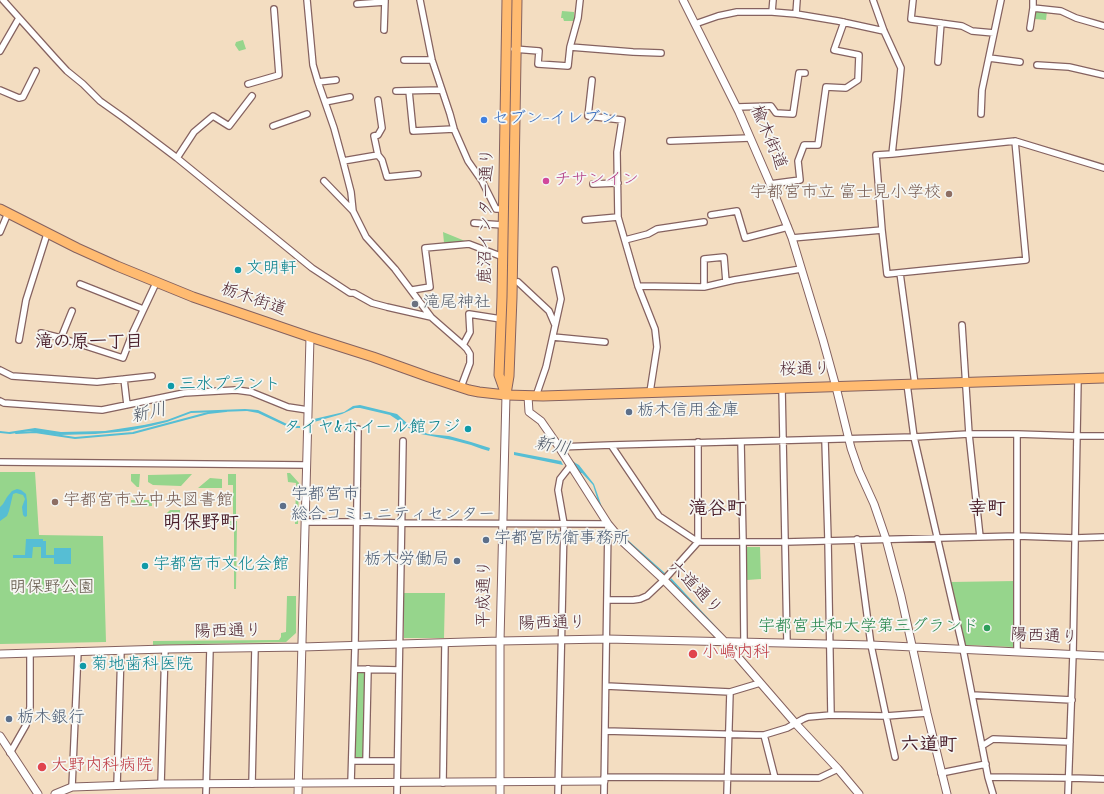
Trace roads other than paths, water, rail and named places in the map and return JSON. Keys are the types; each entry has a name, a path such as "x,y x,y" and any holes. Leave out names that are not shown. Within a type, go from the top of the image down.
{"main road":[{"name":"鹿沼インター通り","path":"506,395 509,376 512,305 512,49 507,0"},
{"name":"鹿沼インター通り","path":"506,395 499,375 503,209 512,49 517,0"},
{"name":"栃木街道","path":"4,211 47,234 156,283 221,307 373,357 461,388 506,395"},
{"name":"桜通り","path":"506,395 532,396 1104,378"}],"street":[{"path":"3,0 63,66 100,101 177,158 312,268 350,293 354,293 376,305 431,317"},
{"path":"307,0 314,65 343,161 351,192 352,212"},
{"path":"420,0 432,60 454,129 468,161 482,181 496,209 503,209"},
{"path":"512,49 539,51 538,64 568,66 570,47 578,18 580,0"},
{"name":"楡木街道","path":"682,0 737,107 792,238 836,387 854,457 874,504 886,539 902,596 927,713 947,794"},
{"path":"772,12 773,0"},
{"path":"796,14 797,0"},
{"path":"873,0 884,31 901,68 892,154"},
{"path":"913,0 911,19 962,26 972,31 994,33"},
{"path":"981,114 982,90 1001,0"},
{"path":"1030,28 1034,0"},
{"path":"358,4 385,1 384,30"},
{"path":"1033,8 1061,11 1076,18 1104,26"},
{"path":"248,84 279,75 274,9"},
{"path":"695,24 718,16 737,12 772,12 796,14 844,22 884,31"},
{"path":"0,51 19,18"},
{"path":"770,184 800,180 798,161 804,145 818,145 826,87 846,88 858,80 859,56 834,50 844,22"},
{"path":"938,62 941,23"},
{"path":"570,47 661,53"},
{"path":"989,58 1020,62"},
{"path":"404,60 432,60"},
{"path":"1037,65 1069,67 1104,75"},
{"path":"0,90 19,98 23,97 36,71"},
{"path":"737,107 771,106 776,112 793,114 799,73 805,73"},
{"path":"318,82 336,80"},
{"path":"592,80 588,116 622,120 617,152 618,216 638,286 655,329 656,347 650,392"},
{"path":"396,92 442,90"},
{"path":"409,91 414,131 454,129"},
{"path":"177,158 194,132 213,116 229,126 252,96"},
{"path":"325,102 350,97"},
{"path":"378,100 382,128 378,135 374,136 378,155 382,160 387,177 418,174"},
{"path":"273,126 307,114"},
{"path":"670,141 750,138"},
{"path":"1015,141 1026,260 887,274 876,155 1015,141 1104,168"},
{"path":"343,161 378,155"},
{"path":"324,181 352,212 366,237 395,269 431,317 467,349 470,354 470,360 461,388"},
{"path":"593,184 618,183"},
{"path":"0,232 4,211"},
{"path":"711,215 737,211 745,238 788,227"},
{"path":"585,220 618,216"},
{"path":"625,240 648,234 658,229 704,222"},
{"path":"474,224 503,225"},
{"path":"792,238 882,230"},
{"path":"18,340 26,300 47,234"},
{"path":"412,290 430,287 425,248 469,244 502,257"},
{"path":"704,287 704,259 724,257 726,282"},
{"path":"638,286 704,287 801,269"},
{"path":"532,396 546,367 561,299 555,270"},
{"path":"900,273 911,384 914,437 964,649 988,777 993,794"},
{"path":"518,282 549,311 555,326"},
{"path":"41,333 62,338 123,358 143,309 156,283"},
{"path":"80,284 143,309"},
{"path":"62,338 72,311"},
{"path":"463,345 470,332 469,314 501,319"},
{"path":"962,325 969,434 980,537"},
{"path":"298,794 310,337"},
{"path":"553,337 605,342"},
{"path":"0,370 12,376 90,382 152,376"},
{"path":"124,379 127,405"},
{"path":"1068,794 1074,654 1078,379"},
{"path":"782,388 788,643"},
{"path":"0,401 4,403 102,410 184,393 236,390 251,392 288,407 308,410"},
{"name":"平成通り","path":"500,794 500,641 506,395"},
{"name":"六道通り","path":"532,396 529,412 541,421 608,524 624,543 664,580 725,642 859,794"},
{"path":"351,783 355,669 358,429"},
{"path":"559,447 698,442 824,440 969,434 1104,436"},
{"path":"1017,434 1018,652"},
{"path":"824,440 828,540 831,715"},
{"path":"397,794 403,442"},
{"path":"607,600 640,599 647,596 664,580 698,542 698,442"},
{"path":"741,442 744,641"},
{"path":"611,446 659,516 698,542 785,542 1017,536 1075,538 1104,537"},
{"path":"0,462 307,465"},
{"path":"558,794 564,524 558,490 560,478 569,463"},
{"path":"305,522 608,524 604,794"},
{"path":"857,539 871,645 895,756"},
{"name":"陽西通り","path":"0,654 165,649 302,648 606,639 871,645 1104,656"},
{"path":"443,783 445,643"},
{"path":"252,784 256,648"},
{"path":"161,784 165,649"},
{"path":"206,794 210,649"},
{"path":"117,786 121,650"},
{"path":"72,787 78,651"},
{"path":"10,752 26,725 30,707 30,653"},
{"path":"355,669 399,670"},
{"path":"366,761 368,669"},
{"path":"606,686 730,692 760,683"},
{"path":"727,794 730,735 730,692"},
{"path":"972,695 1072,700"},
{"path":"605,731 764,735 787,728 808,717 831,715 886,716 927,713"},
{"path":"764,735 775,778"},
{"path":"0,736 38,794"},
{"path":"982,746 993,739 1070,742"},
{"path":"352,761 397,761"},
{"path":"941,772 986,764"},
{"path":"55,794 72,787 161,784 443,783 604,779 819,778 838,769"},
{"path":"988,777 1104,779"}],"water":[{"path":"360,405 397,414 409,425 428,434 449,436 471,442 490,448 489,451 452,440 421,434 407,427 390,415 360,408 355,408 342,414 314,422 314,419 344,412 353,406"},
{"path":"258,410 292,426 300,426 300,428 288,427 258,413 247,411 191,413 151,426 128,431 95,434 59,435 30,431 10,434 0,433 0,431 9,432 35,428 61,432 105,431 167,420 191,411"},
{"path":"514,452 561,461 563,465 514,455"},
{"path":"572,461 579,465 594,484 604,513 610,522 620,533 666,574 665,575 619,535 602,514 593,485 582,473 578,472"},
{"path":"17,489 26,494 27,516 25,517 23,515 22,507 25,499 23,495 16,493 13,494 7,516 0,521 0,507 12,491"},
{"path":"26,539 43,539 43,541 46,541 46,555 54,555 54,548 71,548 71,564 54,564 54,558 41,558 41,547 33,547 32,558 13,558 13,555 25,555"},
{"path":"671,578 722,633 721,634 670,580"}],"waterway":[{"name":"新川","path":"16,433 35,432 75,438 133,433 208,413 226,411"}],"place":[{"name":"セブン-イレブン","path":"484,120"},
{"name":"チサンイン","path":"546,181"},
{"name":"宇都宮市立 富士見小学校","path":"949,194"},
{"name":"文明軒","path":"238,270"},
{"name":"滝尾神社","path":"415,304"},
{"name":"三水プラント","path":"171,386"},
{"name":"栃木信用金庫","path":"629,412"},
{"name":"タイヤ&ホイール館フジ","path":"468,429"},
{"name":"宇都宮市立中央図書館","path":"55,502"},
{"name":"宇都宮市 総合コミュニティセンター","path":"283,506"},
{"name":"宇都宮防衛事務所","path":"486,540"},
{"name":"栃木労働局","path":"457,561"},
{"name":"宇都宮市文化会館","path":"145,566"},
{"name":"宇都宮共和大学第三グランド","path":"987,628"},
{"name":"小嶋内科","path":"693,654"},
{"name":"菊地歯科医院","path":"83,666"},
{"name":"栃木銀行","path":"9,719"},
{"name":"大野内科病院","path":"42,767"}],"district":[{"name":"滝の原一丁目","path":"89,344"},
{"name":"滝谷町","path":"717,511"},
{"name":"幸町","path":"987,511"},
{"name":"明保野町","path":"201,525"},
{"name":"六道町","path":"929,747"}],"park label":[{"name":"明保野公園","path":"52,589"}]}
